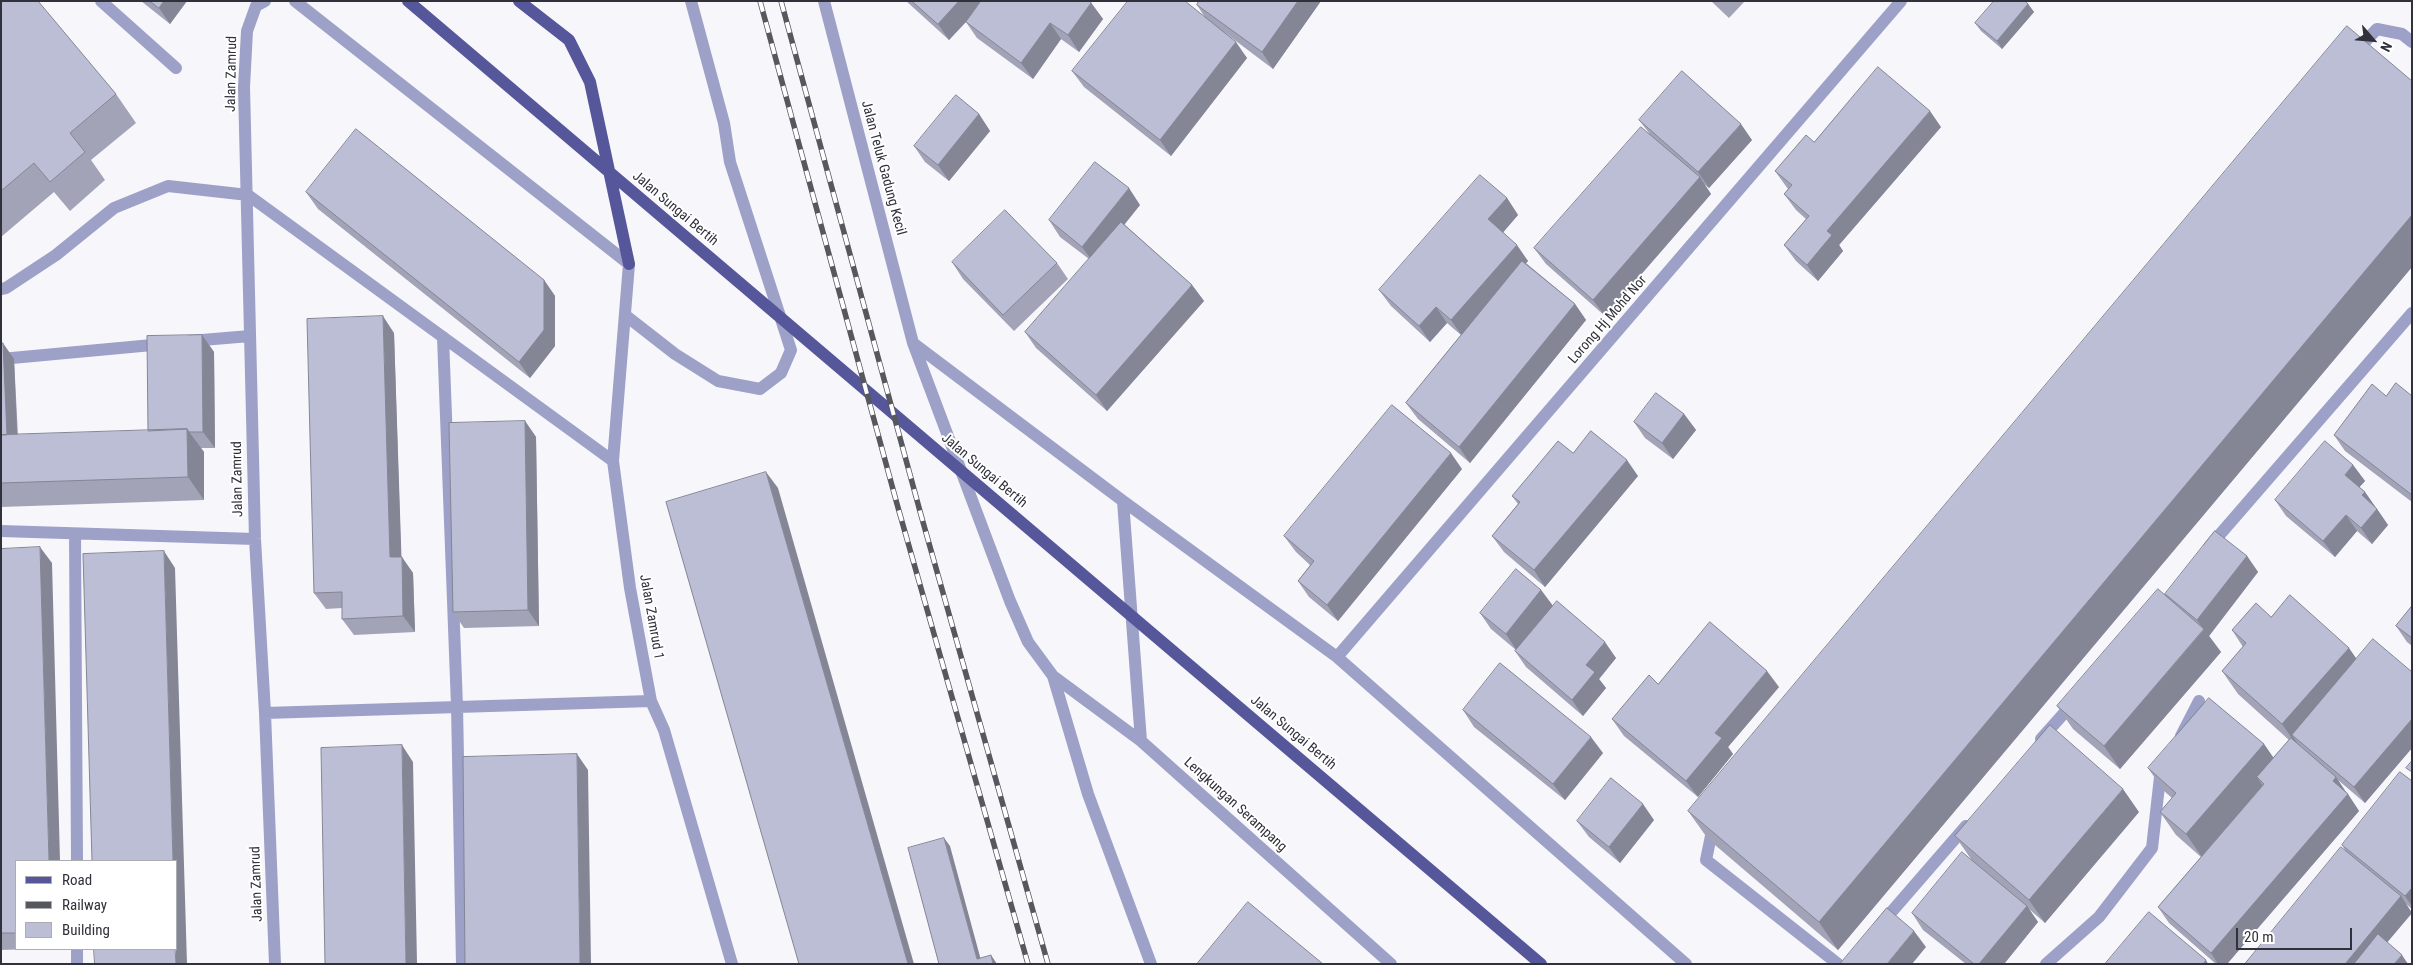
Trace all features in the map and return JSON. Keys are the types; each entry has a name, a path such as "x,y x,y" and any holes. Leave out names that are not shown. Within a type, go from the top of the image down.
{"main road":[{"name":"Jalan Sungai Bertih","path":"408,1 1541,964"},
{"path":"519,1 569,40 590,82 628,264"}],"street":[{"path":"101,1 176,68"},
{"path":"295,1 628,264"},
{"path":"626,315 675,354 718,380 760,389 781,373 791,350 730,162 724,123 691,1"},
{"name":"Jalan Teluk Gadung Kecil","path":"824,1 912,343 1010,601"},
{"name":"Lorong Hj Mohd Nor","path":"1337,657 1901,1"},
{"name":"Jalan Zamrud","path":"257,3 247,30 244,87 255,539 265,713 275,964"},
{"path":"2342,67 2377,29 2402,34 2412,42"},
{"path":"1,289 6,288 56,255 114,208 168,186 248,196 613,461"},
{"name":"Jalan Zamrud 1","path":"628,264 626,315 613,461 630,588 651,701 664,730 732,964"},
{"path":"2197,560 2412,313"},
{"path":"1,359 250,336"},
{"path":"443,337 457,706 462,964"},
{"path":"912,343 1123,502 1337,657 1686,964"},
{"path":"1123,502 1141,741"},
{"path":"1,531 255,539"},
{"path":"76,534 76,860"},
{"name":"Lengkungan Serampang","path":"1010,601 1028,642 1053,676 1141,741 1391,964"},
{"name":"Lengkungan Serampang","path":"1053,676 1088,794 1151,964"},
{"path":"2035,747 2080,694"},
{"path":"265,713 651,701"},
{"path":"2178,744 2199,701"},
{"path":"2046,964 2099,918 2152,848 2160,778 2169,760"},
{"path":"1873,934 1977,814"},
{"path":"1725,815 1712,831 1706,860 1838,964"},
{"path":"77,950 77,964"}],"building":[{"path":"1,1 38,1 116,94 70,133 85,152 50,182 34,163 1,191"},
{"path":"150,1 164,1 159,8"},
{"path":"912,1 959,1 938,24"},
{"path":"981,1 1090,1 1091,3 1068,35 1050,23 1021,63 966,22"},
{"path":"1128,1 1185,1 1236,42 1160,140 1072,71"},
{"path":"1199,1 1298,1 1262,52 1197,5"},
{"path":"1994,1 2025,1 2028,4 1997,41 1975,23"},
{"path":"2347,26 2412,81 2412,215 1819,922 1688,811"},
{"path":"1878,67 1930,111 1827,231 1832,235 1807,265 1784,245 1809,216 1784,194 1792,185 1775,171 1806,135 1814,142"},
{"path":"1682,71 1741,124 1698,172 1639,120"},
{"path":"956,95 979,114 938,165 914,146"},
{"path":"1641,127 1700,177 1593,300 1534,248"},
{"path":"356,129 544,280 544,330 519,362 306,192"},
{"path":"1095,162 1129,188 1082,247 1049,220"},
{"path":"1480,175 1507,198 1488,219 1517,245 1451,320 1436,307 1419,326 1379,290"},
{"path":"1005,210 1057,263 1003,315 952,262"},
{"path":"1121,222 1192,285 1096,395 1025,332"},
{"path":"1522,261 1575,304 1459,447 1406,403"},
{"path":"383,316 390,557 402,557 403,616 342,619 342,592 314,593 307,319"},
{"path":"202,335 203,432 189,432 187,429 148,431 147,336"},
{"path":"1,343 3,343 7,435 1,435"},
{"path":"2396,383 2412,396 2412,495 2334,435 2372,384 2386,396"},
{"path":"1656,393 1684,414 1662,443 1634,422"},
{"path":"1392,405 1451,453 1327,605 1298,581 1314,561 1284,536"},
{"path":"525,421 528,610 453,612 449,423"},
{"path":"187,429 188,477 1,483 1,435"},
{"path":"1591,431 1627,460 1534,570 1492,536 1520,502 1512,496 1558,441 1573,453"},
{"path":"2325,441 2353,465 2345,475 2365,492 2362,495 2377,509 2361,528 2346,515 2323,541 2275,500"},
{"path":"766,472 908,964 799,964 666,502"},
{"path":"2215,531 2247,556 2197,620 2165,594"},
{"path":"40,547 49,860 15,860 15,933 1,933 1,549"},
{"path":"164,551 173,860 92,860 83,554"},
{"path":"1516,569 1541,590 1506,634 1480,613"},
{"path":"2158,589 2204,629 2104,746 2057,706"},
{"path":"2290,595 2349,648 2282,724 2222,671 2246,643 2232,630 2256,603 2271,617"},
{"path":"1557,601 1605,642 1586,665 1595,672 1572,700 1515,651"},
{"path":"2412,606 2412,638 2396,626"},
{"path":"1710,622 1767,671 1715,733 1722,738 1686,781 1612,719 1649,675 1658,684"},
{"path":"2373,639 2412,672 2412,719 2354,787 2292,735"},
{"path":"1500,663 1591,737 1553,784 1463,710"},
{"path":"2209,698 2264,744 2186,834 2160,812 2176,793 2148,768"},
{"path":"2050,725 2123,789 2029,900 1955,836"},
{"path":"2291,738 2336,777 2333,781 2348,794 2211,953 2158,907 2264,784 2257,777"},
{"path":"402,745 406,964 325,964 321,748"},
{"path":"577,754 580,964 465,964 463,757"},
{"path":"2412,761 2412,772 2406,768"},
{"path":"2400,772 2412,781 2412,888 2405,896 2342,845"},
{"path":"1611,778 1643,804 1609,847 1577,821"},
{"path":"944,838 977,959 991,955 993,964 939,964 908,848"},
{"path":"2341,847 2401,896 2345,964 2245,964"},
{"path":"1962,852 2027,906 1979,964 1974,964 1912,913"},
{"path":"1248,902 1323,964 1197,964"},
{"path":"1887,908 1914,931 1887,964 1840,964"},
{"path":"2149,912 2206,960 2203,964 2105,964"},
{"path":"2378,934 2402,955 2394,964 2354,964"},
{"path":"94,950 175,950 176,964 95,964"}],"railway":[{"path":"760,1 897,504 1028,964"},
{"path":"781,1 921,515 1048,964"}]}
